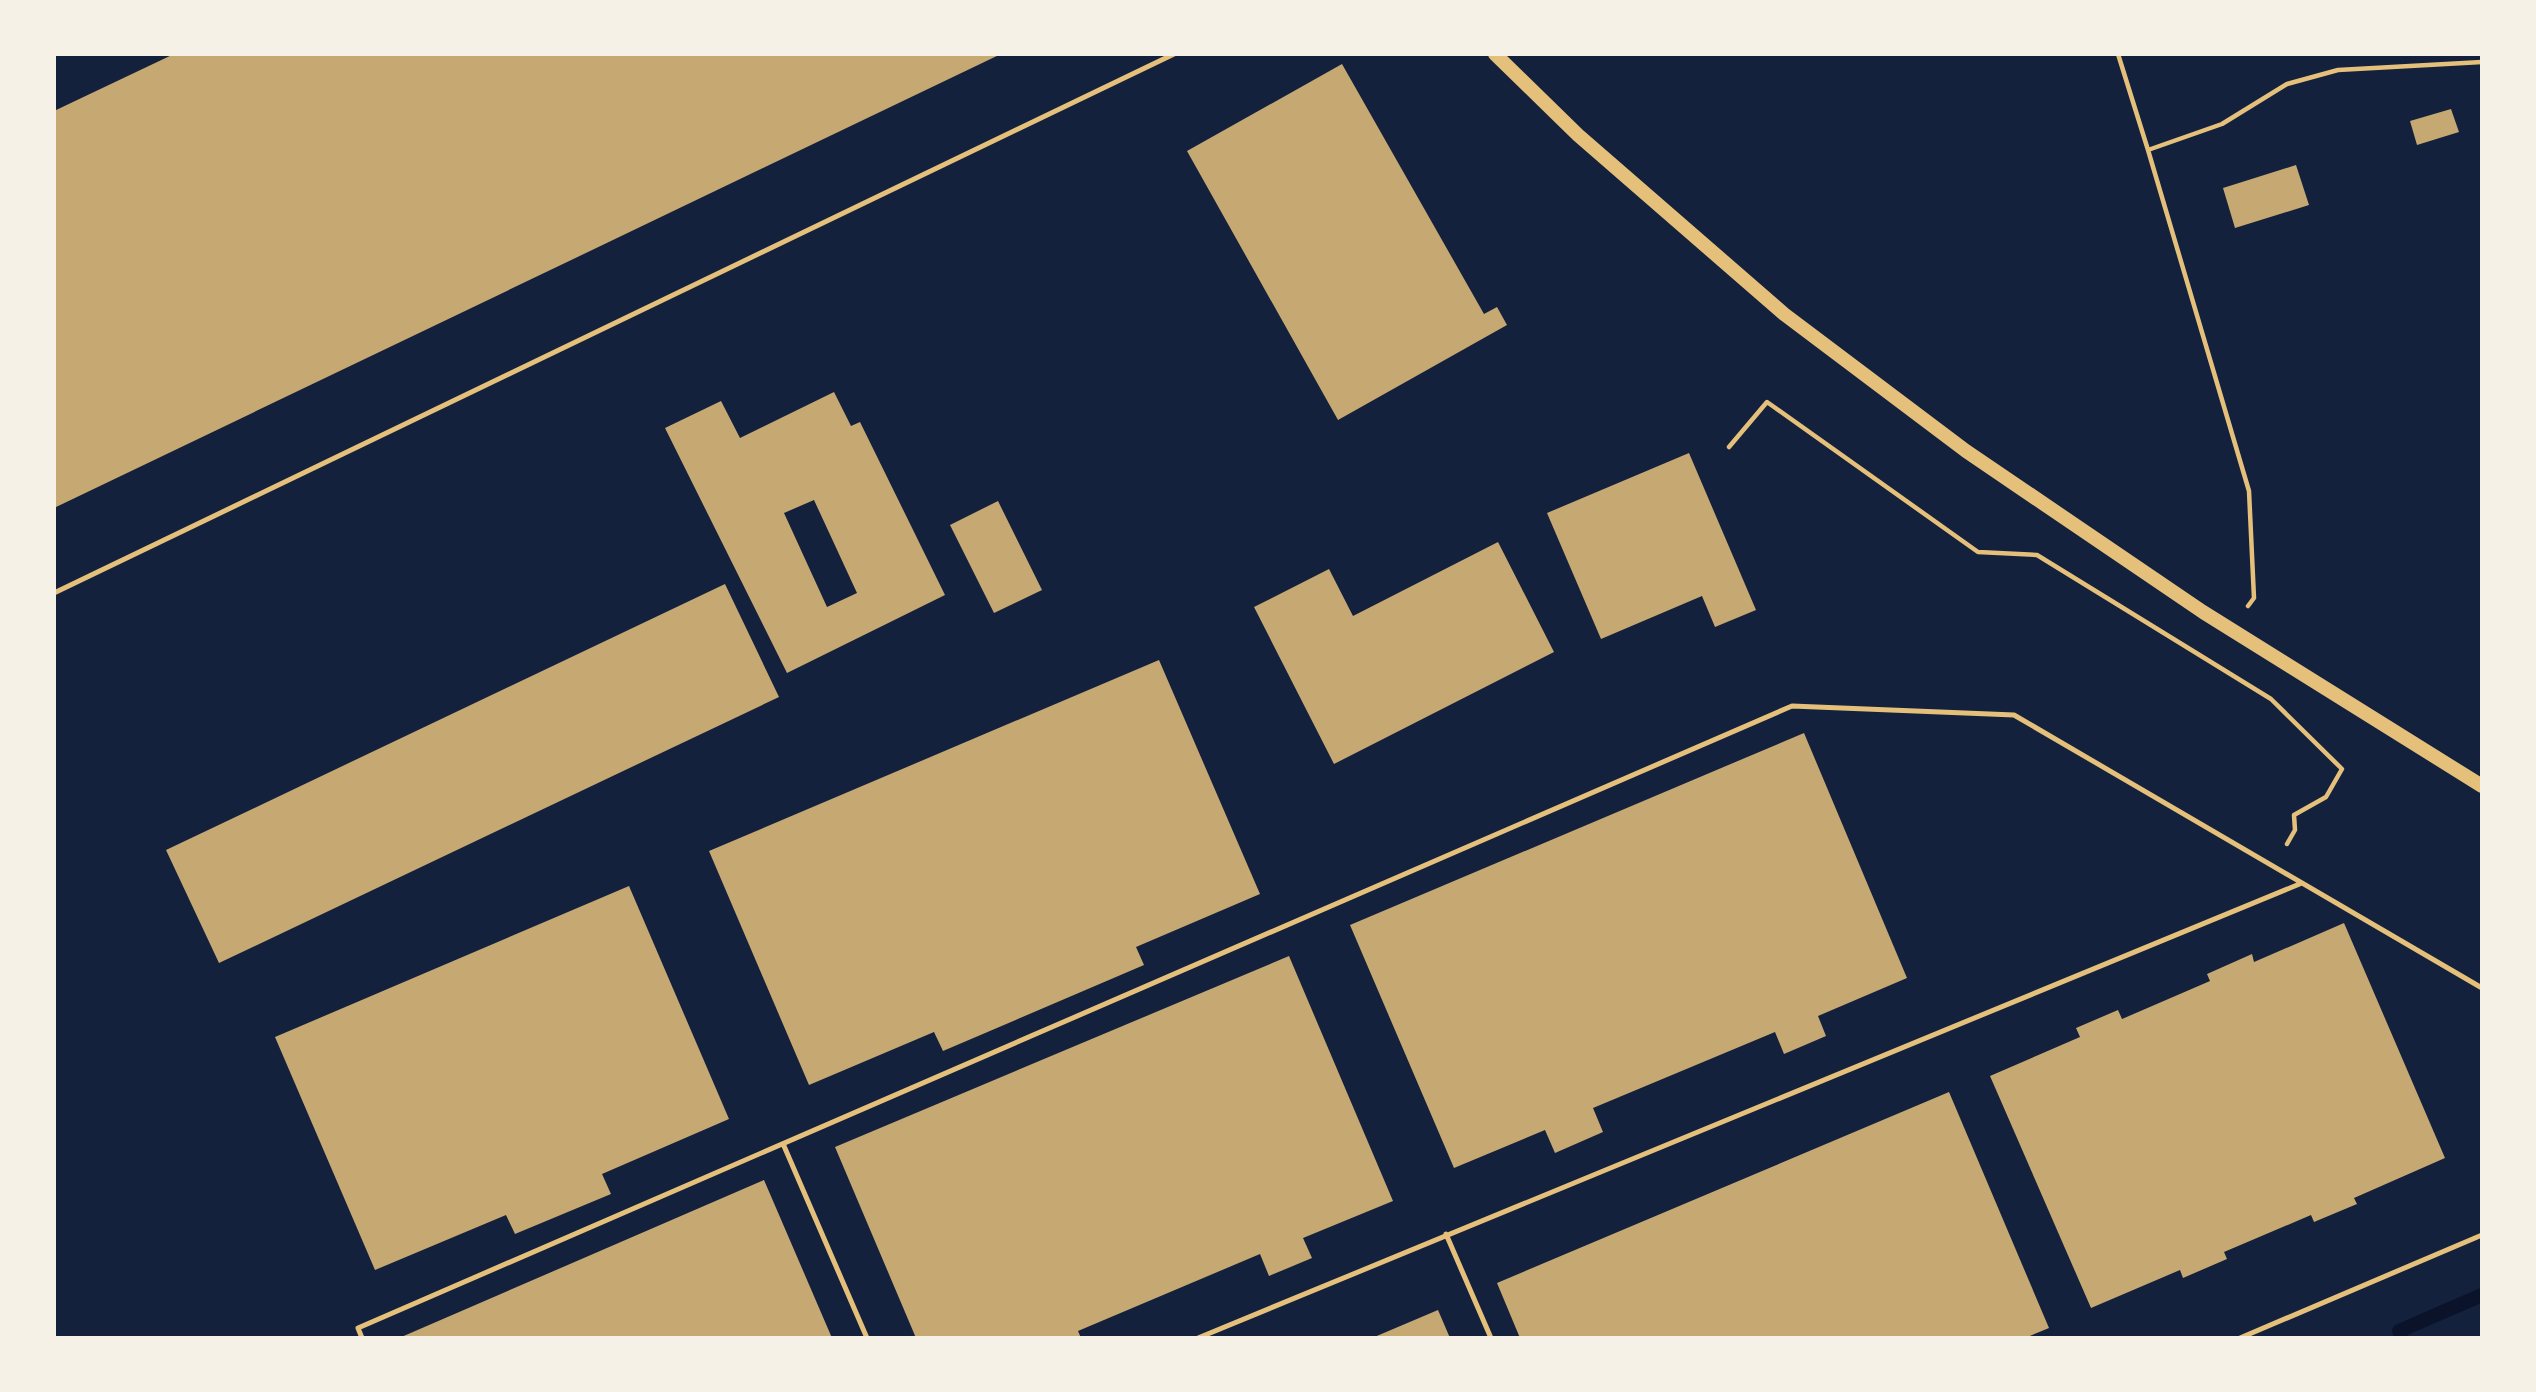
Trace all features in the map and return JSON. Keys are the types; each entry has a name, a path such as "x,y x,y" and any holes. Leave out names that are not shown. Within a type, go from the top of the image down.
{"main road":[{"path":"1495,54 1578,135 1784,314 1966,451 2231,629 2482,786"}],"lane":[{"path":"54,593 1174,54"},
{"path":"362,1338 358,1328 784,1146 1792,706 2014,715 2482,988"},
{"path":"1198,1338 2302,883"},
{"path":"784,1146 867,1338"},
{"path":"1446,1234 1491,1338"},
{"path":"2240,1338 2482,1235"}],"path":[{"path":"2118,54 2249,491 2254,597 2231,629"},
{"path":"2148,150 2222,124 2287,84 2339,70 2482,62"},
{"path":"1729,447 1767,401 1978,552 2037,555 2271,699 2342,769 2326,797 2294,815 2295,830 2274,866"}],"building":[{"path":"174,54 1001,54 54,508 54,111"},
{"path":"1342,64 1484,314 1497,307 1507,325 1338,420 1187,151"},
{"path":"2451,109 2459,132 2417,145 2410,121"},
{"path":"2296,165 2309,205 2235,228 2223,188"},
{"path":"834,392 851,426 860,422 945,595 787,673 665,428 721,401 740,438","holes":["814,500 857,593 827,607 784,513"]},
{"path":"1689,453 1756,610 1715,627 1702,596 1601,639 1547,513"},
{"path":"998,501 1042,590 994,613 950,525"},
{"path":"1498,542 1554,652 1334,764 1254,607 1329,569 1353,616"},
{"path":"725,584 779,697 219,963 166,850"},
{"path":"1159,660 1260,894 1136,947 1144,965 943,1051 934,1032 809,1085 709,851"},
{"path":"1804,733 1907,978 1818,1016 1826,1036 1784,1054 1775,1032 1593,1108 1603,1132 1555,1153 1545,1130 1454,1168 1350,925"},
{"path":"629,886 729,1119 602,1174 611,1194 515,1234 506,1215 375,1270 275,1037"},
{"path":"2344,923 2445,1158 2354,1198 2357,1204 2314,1222 2311,1215 2224,1252 2227,1259 2183,1278 2180,1270 2091,1308 1990,1076 2080,1037 2076,1028 2118,1010 2122,1019 2210,981 2207,974 2252,954 2254,962"},
{"path":"1289,956 1393,1201 1303,1238 1312,1258 1269,1276 1260,1254 1078,1331 1081,1338 916,1338 835,1147"},
{"path":"1949,1092 2049,1328 2025,1338 1520,1338 1497,1283"},
{"path":"764,1180 832,1338 399,1338"},
{"path":"1438,1310 1450,1338 1372,1338"}],"waterway":[{"path":"2402,1338 2399,1331 2482,1295"}]}
